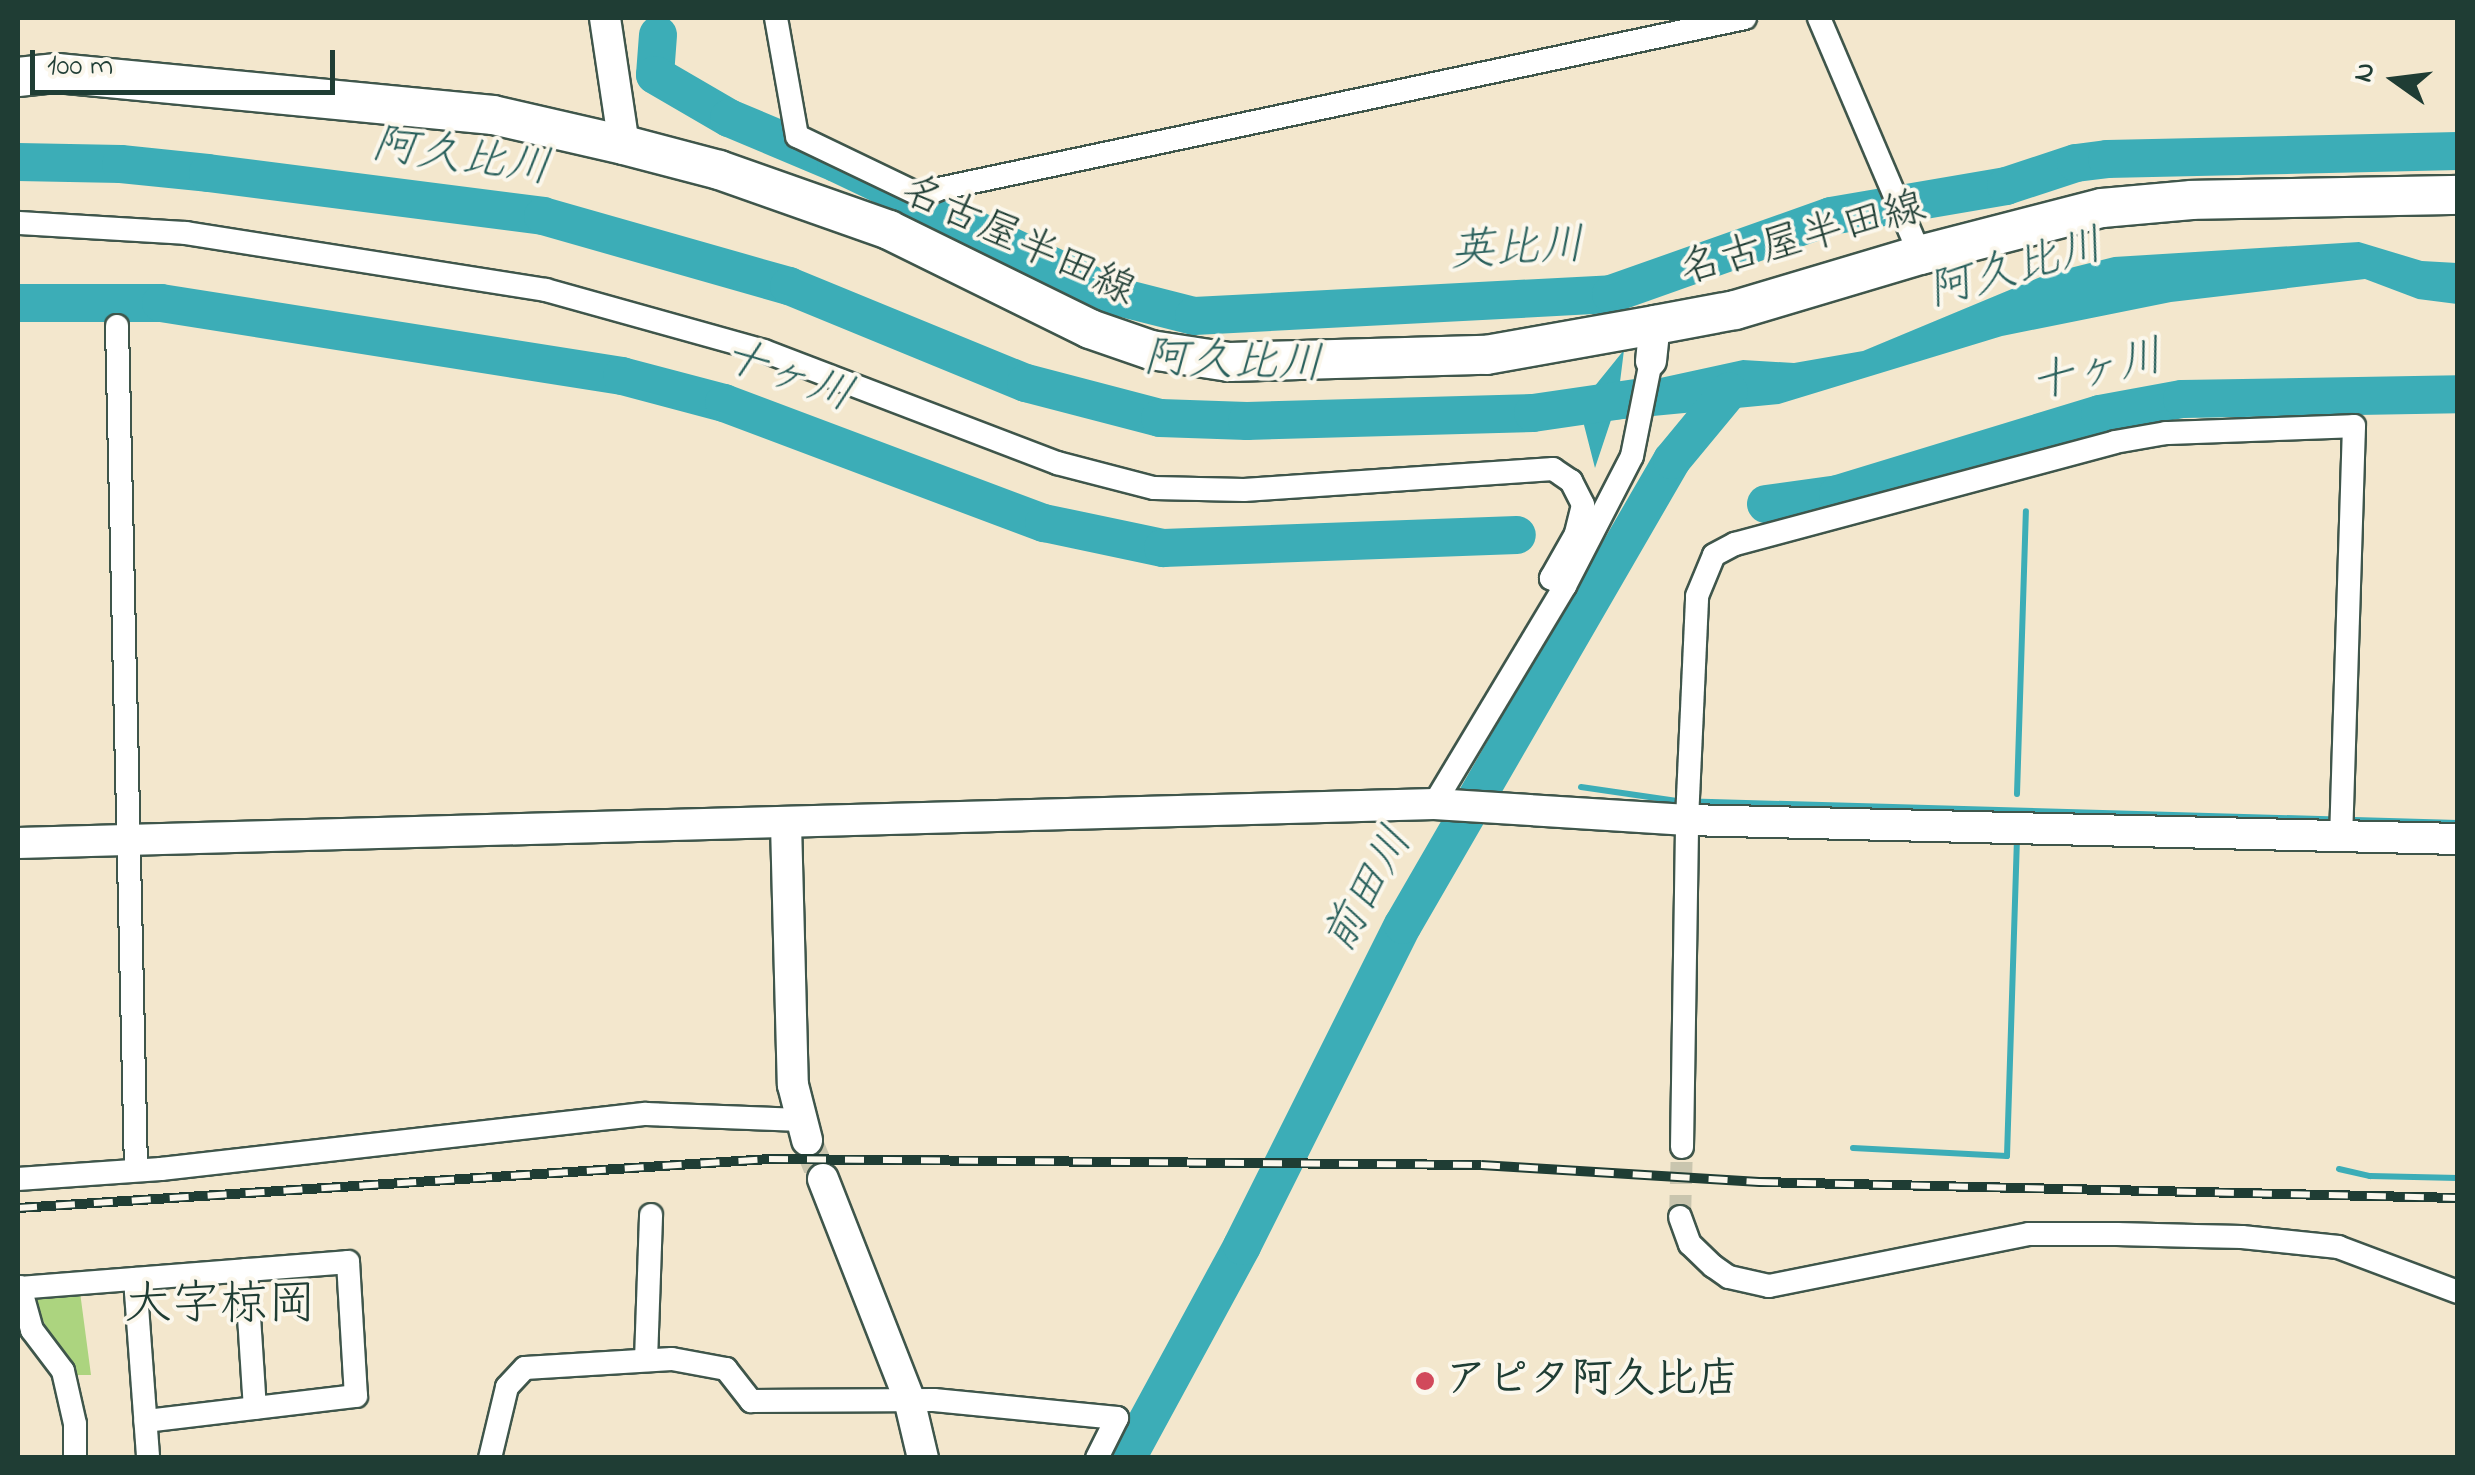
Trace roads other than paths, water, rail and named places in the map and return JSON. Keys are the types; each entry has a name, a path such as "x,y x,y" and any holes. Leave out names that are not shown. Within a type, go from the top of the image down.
{"main road":[{"name":"名古屋半田線","path":"18,78 57,73 493,115 624,145 719,170 889,230 1012,294 1090,329 1151,350 1229,362 1486,355 1653,343 1914,237 2102,208 2192,200 2458,196"}],"street":[{"path":"605,18 624,145"},
{"path":"776,18 798,136 922,196 959,184 1745,18"},
{"path":"1819,18 1914,237"},
{"path":"18,223 186,232 546,290 764,351 1057,463 1154,488 1228,490 1553,470 1571,481 1583,505 1576,534 1551,578 1564,586"},
{"path":"118,326 136,1169"},
{"path":"1438,804 1564,586 1632,456 1653,343"},
{"path":"1682,1147 1687,820 1697,596 1714,555 1735,544 2115,442 2166,433 2354,426 2341,836"},
{"path":"18,843 1438,804 1687,820 2458,839"},
{"path":"18,1179 646,1114 804,1130 792,1085 786,824"},
{"path":"823,1179 909,1399 923,1458"},
{"path":"646,1360 651,1215"},
{"path":"1680,1217 1690,1244 1713,1266 1729,1278 1768,1286 2029,1234 2100,1234 2242,1237 2338,1247 2458,1292"},
{"path":"75,1458 75,1424 63,1371 32,1330 19,1288 348,1262 356,1396 145,1421"},
{"path":"246,1270 255,1408"},
{"path":"135,1279 148,1458"},
{"path":"483,1457 507,1387 525,1368 646,1360 726,1369 751,1401 909,1399 1117,1418 1098,1458"}],"water":[{"path":"2359,242 2422,261 2457,263 2457,304 2418,299 2365,279 2171,302 2002,336 1779,404 1611,420 1595,468 1584,425 1590,392 1624,350 1620,382 1651,380 1743,360 1794,363 1863,351 2050,273 2114,257"}],"waterway":[{"name":"英比川","path":"658,35 655,75 729,118 836,163 1115,296 1194,316 1611,294 1831,216 2006,186 2076,163 2107,159 2458,151"},
{"name":"阿久比川","path":"18,162 121,164 543,216 789,286 1026,383 1160,418 1247,421 1533,413 1636,398"},
{"name":"十ヶ川","path":"18,303 161,303 622,376 724,403 1044,523 1163,548 1517,535"},
{"name":"前田川","path":"1127,1458 1242,1246 1403,925 1672,460 1729,391"},
{"name":"十ヶ川","path":"1766,504 1838,494 2100,414 2182,399 2458,394"},
{"path":"2017,794 2026,511"},
{"path":"1581,787 1677,801 2458,823"},
{"path":"1853,1148 2007,1156 2017,839"},
{"path":"2339,1169 2370,1176 2458,1178"}],"tunnel":[{"path":"807,1140 823,1179"},
{"path":"1680,1217 1682,1147"}],"railway":[{"path":"18,1208 769,1159 1481,1165 1759,1182 2458,1198"}],"place":[{"name":"アピタ阿久比店","path":"1425,1381"}],"district":[{"name":"大字椋岡","path":"220,1307"}]}
